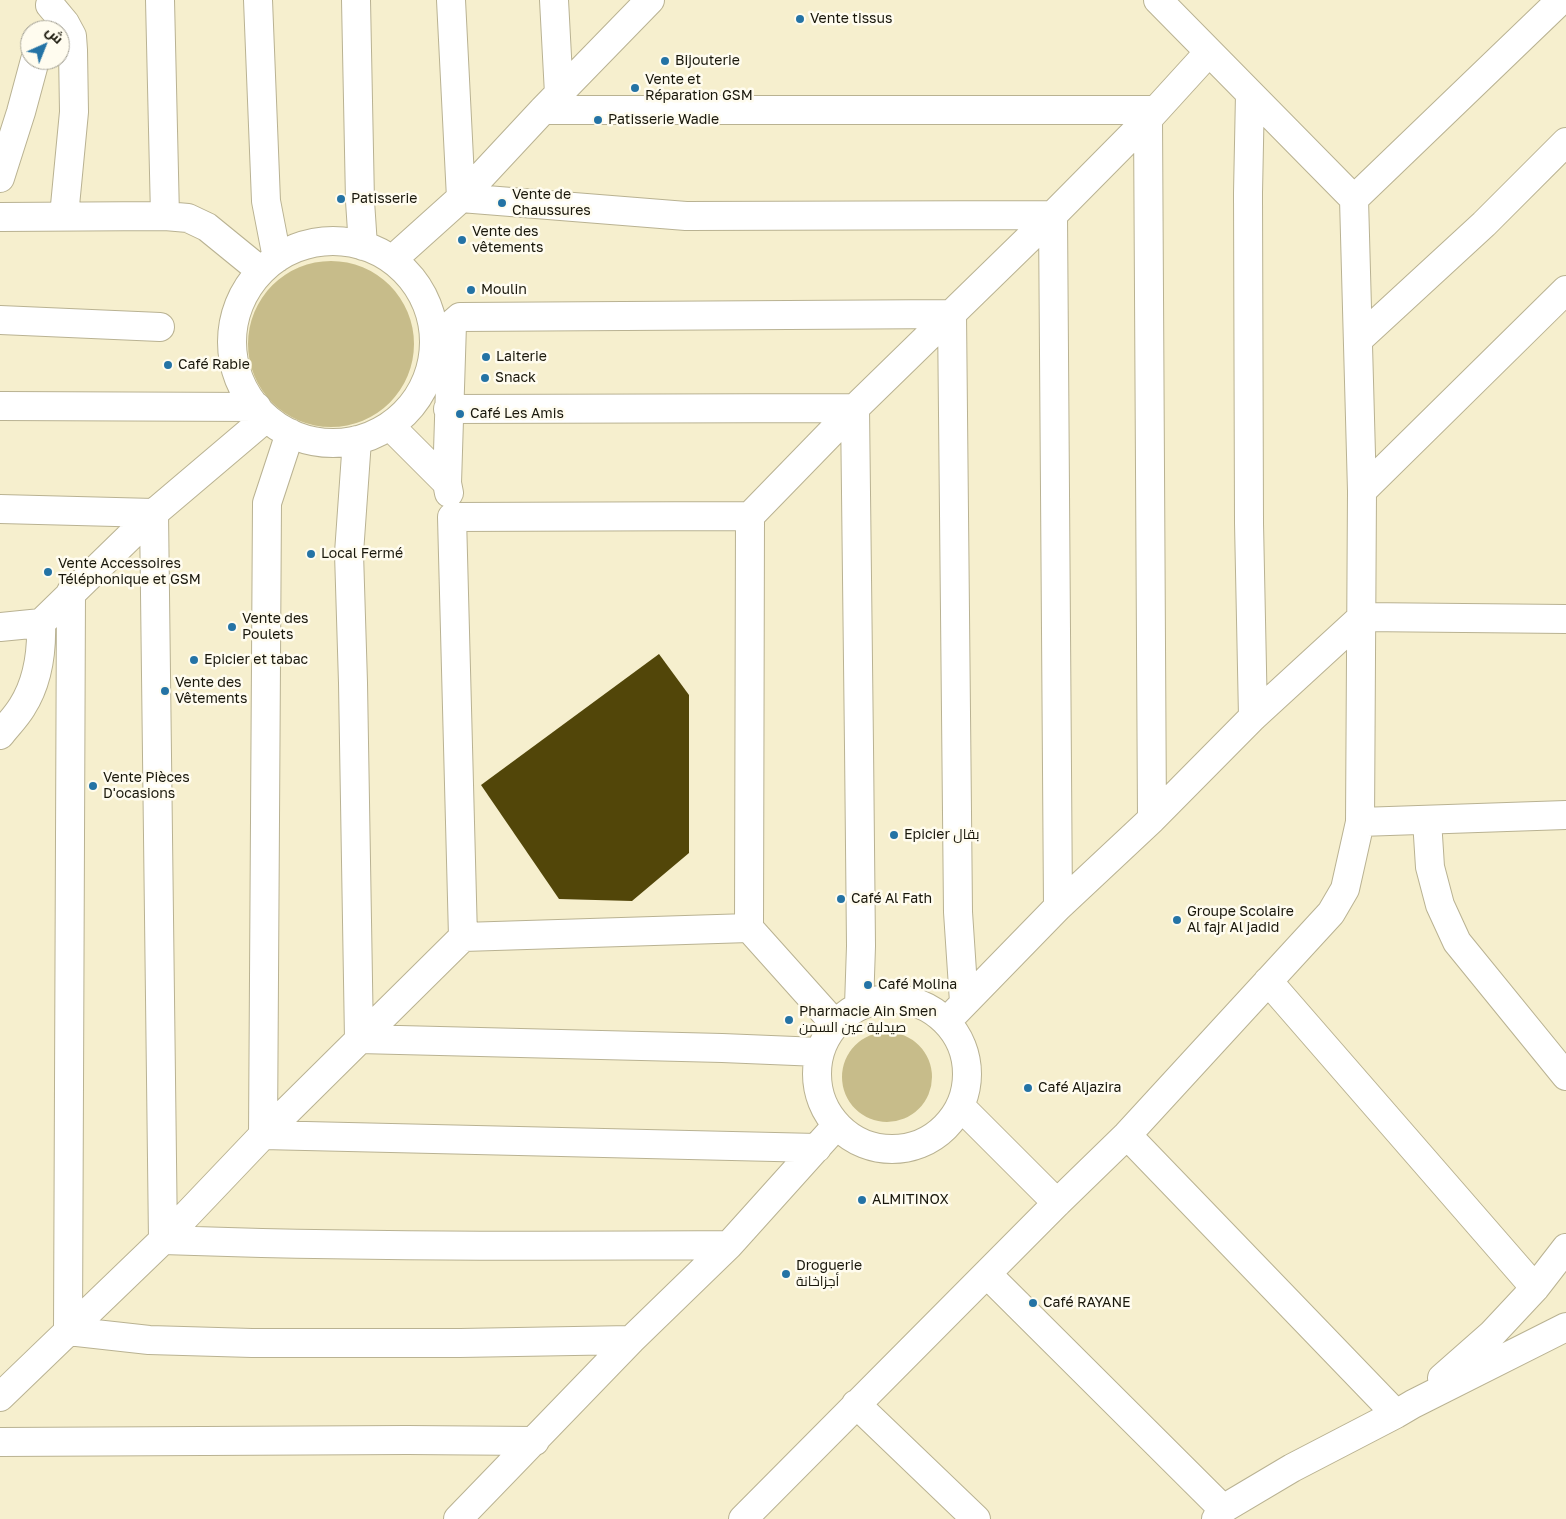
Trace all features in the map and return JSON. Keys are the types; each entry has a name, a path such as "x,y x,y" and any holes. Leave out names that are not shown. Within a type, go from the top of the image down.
{"street":[{"path":"160,0 165,216"},
{"path":"258,0 269,264"},
{"path":"356,0 360,201 363,246"},
{"path":"451,0 461,198"},
{"path":"551,102 554,0"},
{"path":"392,260 461,198 650,0"},
{"path":"743,1519 1127,1135 1331,913 1345,889 1350,872 1360,822 1362,617 1362,491 1354,199 1158,0"},
{"path":"1354,199 1561,0"},
{"path":"48,12 65,24 72,36 74,112 64,216"},
{"path":"835,1024 749,928 750,516 854,408 1053,215 1209,52"},
{"path":"0,178 22,112 32,70"},
{"path":"1250,94 1248,193 1250,523 1254,717"},
{"path":"551,102 1151,114"},
{"path":"1151,114 1152,819"},
{"path":"1358,340 1484,224 1566,142"},
{"path":"461,198 686,216 1053,215"},
{"path":"1053,215 1058,907"},
{"path":"0,217 165,216 188,218 207,227 269,264"},
{"path":"319,242 349,242 363,246 392,260 404,270 427,306 433,334 433,352 430,369 424,386 415,401 404,415 390,426 358,440 340,443 306,439 290,433 261,412 246,394 239,379 232,346 236,313 250,283 269,264 290,250 319,242"},
{"path":"1362,491 1566,290"},
{"path":"463,937 452,517 447,483 452,324 460,317 952,314"},
{"path":"952,314 958,912 964,1002"},
{"path":"0,320 160,327"},
{"path":"0,406 261,412"},
{"path":"448,409 854,408"},
{"path":"854,408 860,826 859,1006"},
{"path":"0,627 41,623 261,412"},
{"path":"390,426 447,483"},
{"path":"263,1135 267,503 290,433"},
{"path":"358,440 349,552 360,1039"},
{"path":"0,509 154,513"},
{"path":"154,513 163,1240"},
{"path":"452,517 750,516"},
{"path":"68,1330 72,592"},
{"path":"946,1022 1058,907 1152,819 1254,717 1362,617 1566,619"},
{"path":"0,735 22,707 32,687 38,664 41,623"},
{"path":"1360,822 1566,815"},
{"path":"1427,820 1430,867 1440,905 1458,942 1566,1076"},
{"path":"0,1397 163,1240 263,1135 463,937 749,928"},
{"path":"1268,982 1535,1288"},
{"path":"884,999 909,1001 925,1006 946,1022 959,1040 964,1054 967,1077 965,1092 960,1106 950,1122 937,1134 921,1143 903,1148 885,1149 867,1145 851,1137 837,1125 825,1109 818,1091 817,1071 819,1052 828,1034 842,1017 859,1006 884,999"},
{"path":"360,1039 819,1052"},
{"path":"960,1106 1057,1203"},
{"path":"466,1516 631,1340 730,1245 837,1125"},
{"path":"263,1135 817,1148"},
{"path":"1127,1135 1405,1409"},
{"path":"163,1240 282,1244 730,1245"},
{"path":"1405,1409 1492,1334 1535,1288 1566,1248"},
{"path":"988,1274 1220,1514 1292,1468 1566,1326"},
{"path":"68,1330 149,1340 252,1344 631,1340"},
{"path":"856,1404 976,1519"},
{"path":"0,1442 535,1441"}],"shaded area":[{"path":"339,261 355,264 370,270 384,279 396,291 405,305 411,320 414,344 413,360 405,383 396,397 384,409 370,418 355,424 323,427 307,424 292,418 278,409 266,397 257,383 251,368 248,336 251,320 257,305 266,291 278,279 292,270 307,264"},
{"path":"887,1032 904,1036 919,1045 928,1060 932,1077 928,1094 919,1109 904,1118 887,1122 870,1118 855,1109 846,1094 842,1077 846,1060 855,1045 870,1036"}],"building":[{"path":"659,654 689,695 689,853 632,901 559,899 481,785"}],"place":[{"name":"Vente tissus","path":"800,19"},
{"name":"Bijouterie","path":"665,61"},
{"name":"Vente et Réparation GSM","path":"635,88"},
{"name":"Patisserie Wadie","path":"598,120"},
{"name":"Patisserie","path":"341,199"},
{"name":"Vente de Chaussures","path":"502,203"},
{"name":"Vente des vêtements","path":"462,240"},
{"name":"Moulin","path":"471,290"},
{"name":"Laiterie","path":"486,357"},
{"name":"Café Rabie","path":"168,365"},
{"name":"Snack","path":"485,378"},
{"name":"Café Les Amis","path":"460,414"},
{"name":"Local Fermé","path":"311,554"},
{"name":"Vente Accessoires Téléphonique et GSM","path":"48,572"},
{"name":"Vente des Poulets","path":"232,627"},
{"name":"Epicier et tabac","path":"194,660"},
{"name":"Vente des Vêtements","path":"165,691"},
{"name":"Vente Pièces D'ocasions","path":"93,786"},
{"name":"Epicier بقال","path":"894,835"},
{"name":"Café Al Fath","path":"841,899"},
{"name":"Groupe Scolaire Al fajr Al jadid","path":"1177,920"},
{"name":"Café Molina","path":"868,985"},
{"name":"Pharmacie Ain Smen صيدلية عين السمن","path":"789,1020"},
{"name":"Café Aljazira","path":"1028,1088"},
{"name":"ALMITINOX","path":"862,1200"},
{"name":"Droguerie أجزاخانة","path":"786,1274"},
{"name":"Café RAYANE","path":"1033,1303"}]}
